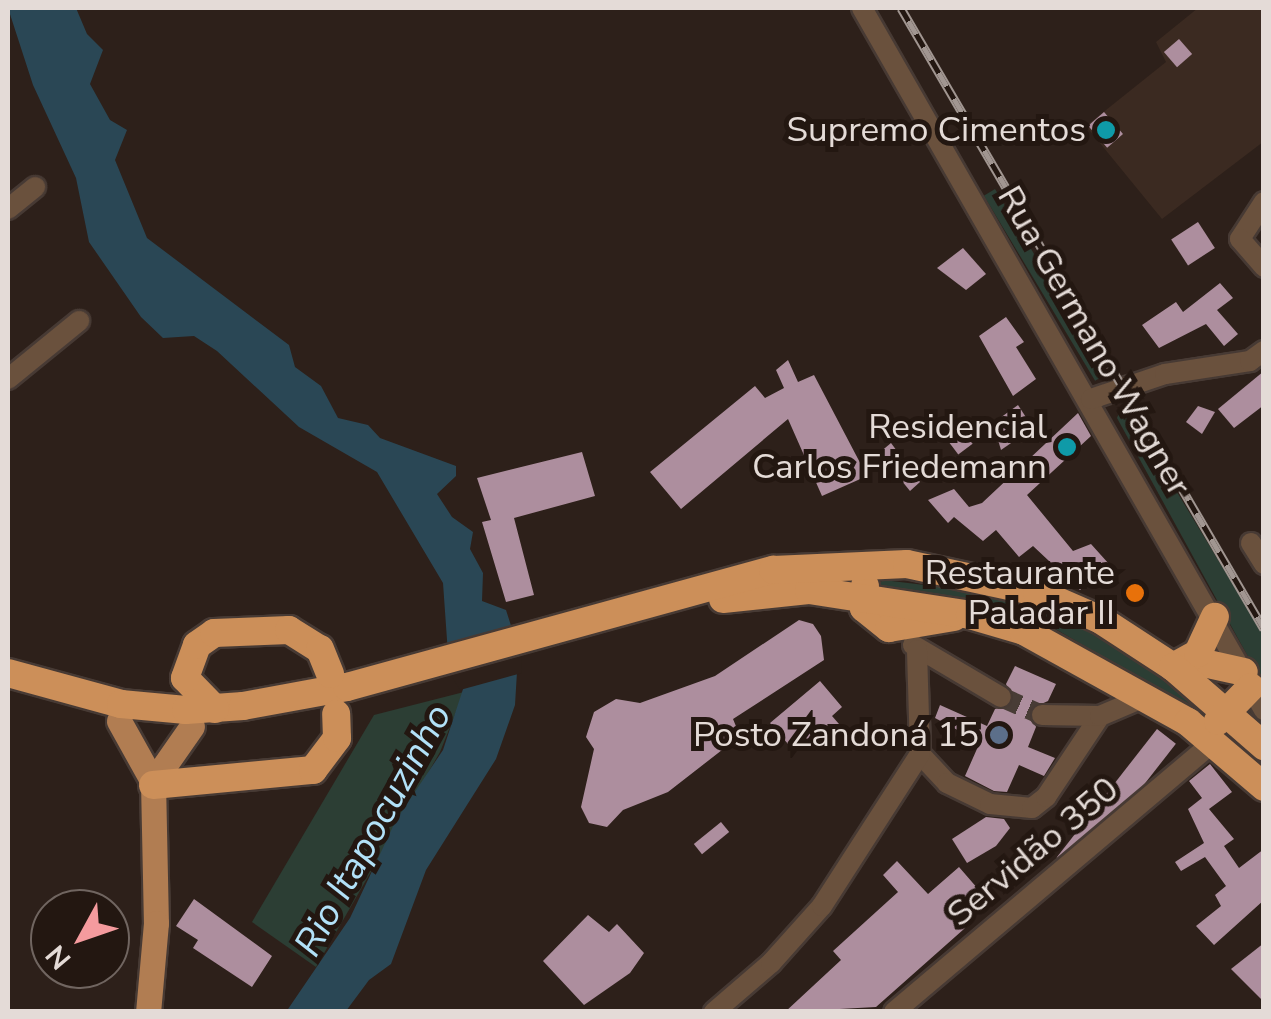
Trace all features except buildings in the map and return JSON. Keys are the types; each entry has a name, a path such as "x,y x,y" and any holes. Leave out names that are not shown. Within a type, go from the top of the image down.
{"highway":[{"path":"862,596 878,574 908,564"},
{"path":"8,692 119,721 192,726 298,714 393,682 773,570 908,564 1037,592 1101,620 1181,663 1253,690"},
{"path":"533,643 732,596 808,590 970,615 1075,654 1188,722 1264,786"},
{"path":"862,596 872,618 910,640 970,615"},
{"path":"1181,663 1215,617"},
{"path":"215,708 186,678 197,645 214,633 289,630 320,649 330,674"},
{"path":"1181,663 1264,746"},
{"path":"8,673 121,704 215,708 393,682"},
{"path":"1188,722 1211,724 1253,690"},
{"path":"163,776 313,770 338,738 336,714"}],"main road":[{"path":"119,721 163,776"},
{"path":"148,1012 163,776 192,726"}],"street":[{"name":"Rua Germano Wagner","path":"862,8 1091,399 1253,690"},
{"path":"8,209 35,187"},
{"path":"1264,202 1240,239 1264,267"},
{"path":"8,379 79,320"},
{"path":"1091,399 1165,374 1250,361 1264,350"},
{"path":"1250,544 1264,564"},
{"path":"910,640 1001,696"},
{"path":"910,640 920,754 947,784 990,804 1032,808 1070,767 1100,716"},
{"path":"1042,715 1100,716 1147,696"},
{"name":"Servidão 350","path":"894,1012 1214,742"},
{"path":"714,1012 771,964 822,906 920,754"}],"shaded area":[{"path":"1198,8 1263,8 1263,142 1162,219 1086,126 1166,62 1156,42"}],"green space":[{"path":"995,189 1106,374 1095,381 984,196"},
{"path":"1123,403 1263,634 1263,684 1117,418"},
{"path":"883,580 1017,596 1107,635 1211,711 1200,713 1052,627 994,608 873,589"},
{"path":"464,692 440,752 316,967 252,922 374,715"}],"water":[{"path":"8,8 76,8 87,34 103,50 90,84 110,120 127,130 115,160 147,238 289,345 295,367 321,386 338,418 368,425 380,438 456,466 456,476 437,494 452,517 473,532 470,549 483,573 482,601 506,610 514,635 448,654 443,583 377,472 299,427 217,351 194,336 163,338 141,317 89,242 76,178 33,85"},
{"path":"517,672 515,705 496,759 426,870 391,964 369,980 346,1011 286,1012 350,918 396,820 443,750 465,683"}],"pier":[{"path":"521,650 522,673 460,690 451,675"}],"tunnel":[{"path":"1001,697 1042,715"}],"railway":[{"path":"901,8 1264,629"}],"place":[{"name":"Supremo Cimentos","path":"1106,130"},
{"name":"Residencial Carlos Friedemann","path":"1067,447"},
{"name":"Restaurante Paladar II","path":"1135,593"},
{"name":"Posto Zandoná 15","path":"999,735"}],"water label":[{"name":"Rio Itapocuzinho","path":"373,830"}]}
